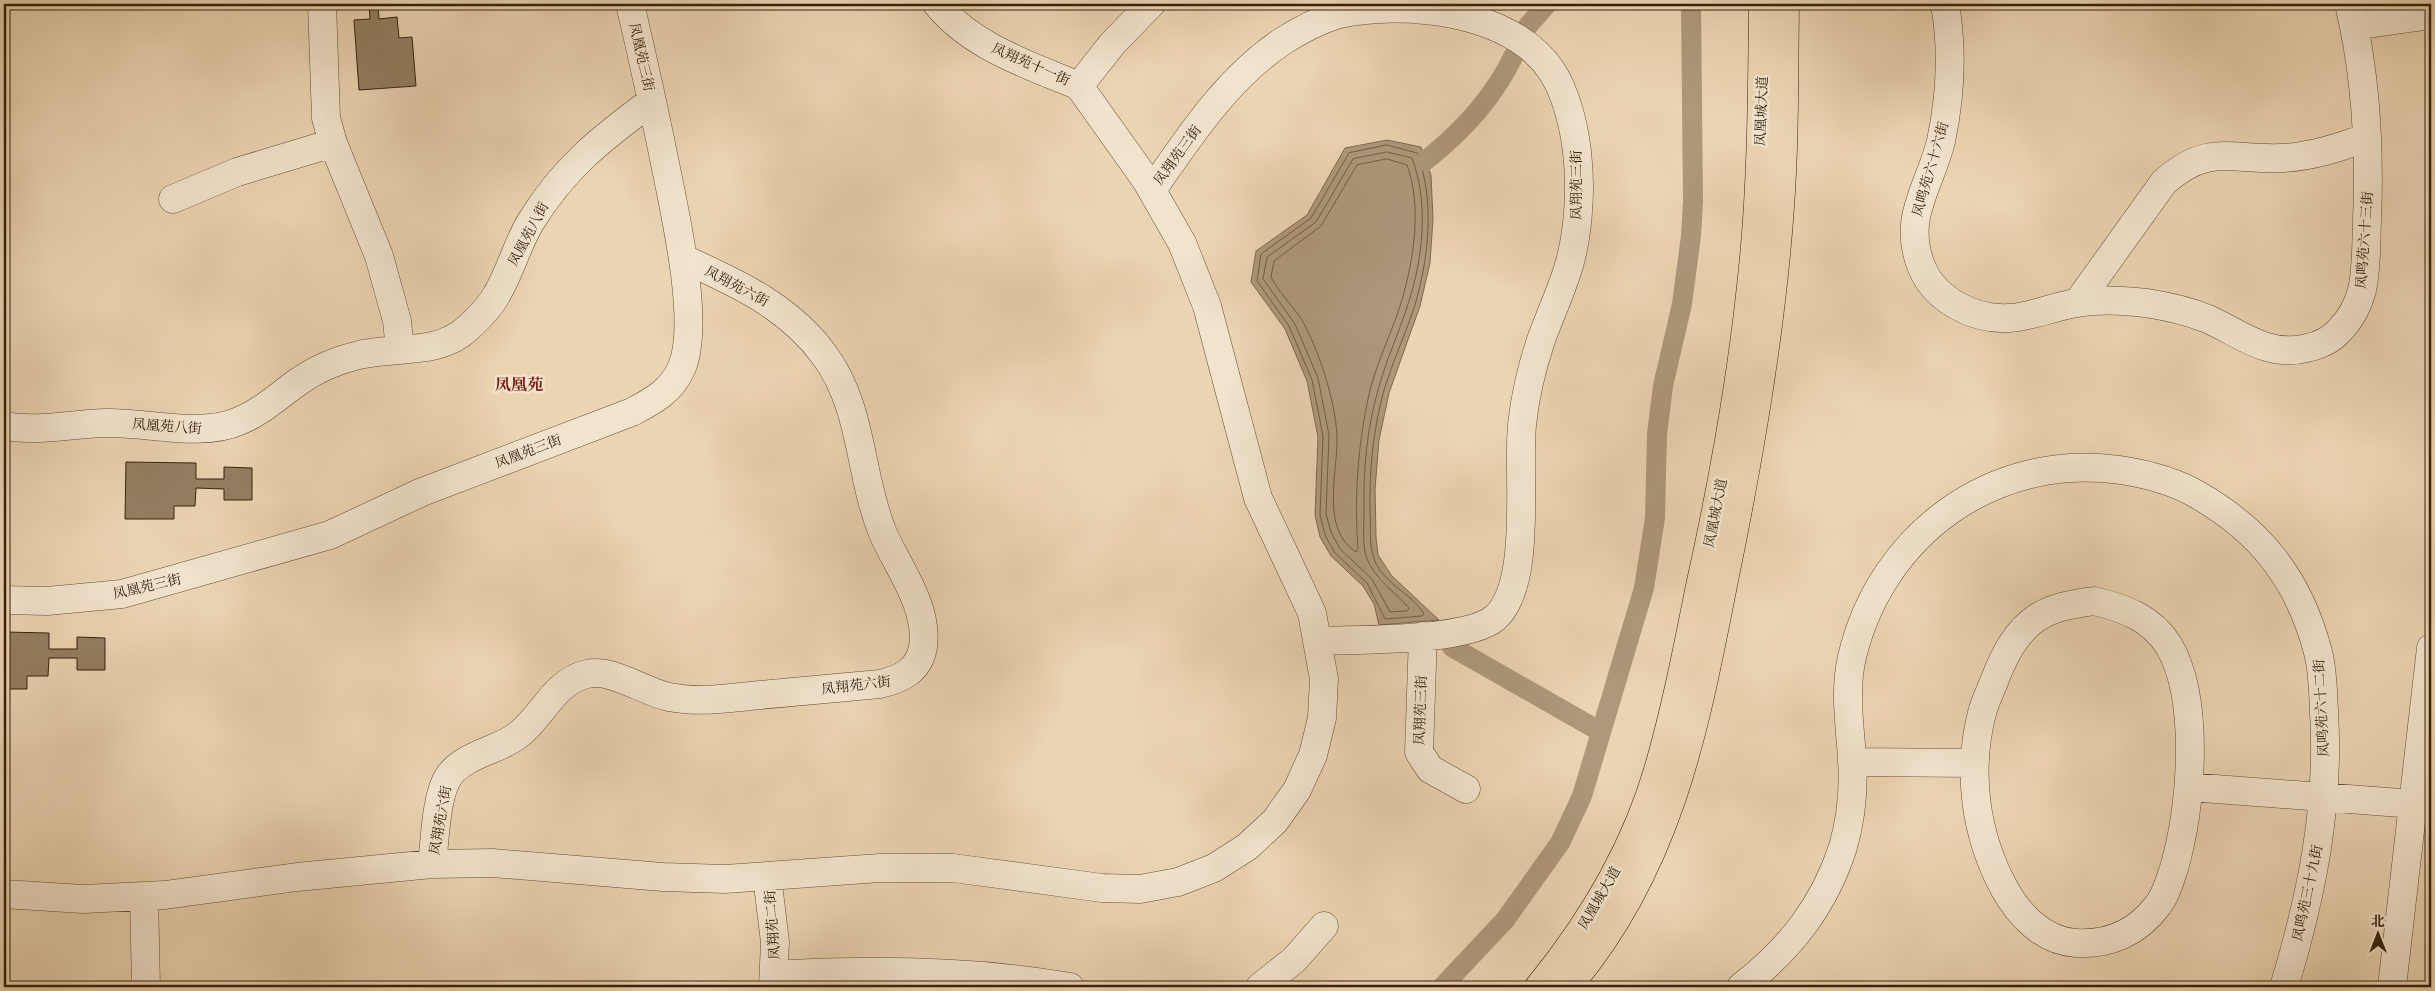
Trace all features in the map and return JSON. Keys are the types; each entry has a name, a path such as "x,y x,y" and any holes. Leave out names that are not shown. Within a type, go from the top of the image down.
{"main road":[{"name":"凤凰城大道","path":"1539,987 1566,953 1614,875 1639,821 1659,768 1674,705 1709,545 1727,451 1748,306 1759,194 1763,4"},
{"name":"凤凰城大道","path":"1567,987 1605,934 1639,877 1666,820 1684,766 1700,704 1739,507 1769,304 1779,219 1785,4"}],"street":[{"path":"322,4 326,118 333,144 380,256 397,321 400,349"},
{"name":"凤凰苑三街","path":"4,600 47,600 122,594 330,535 422,492 632,412 657,399 672,385 682,368 686,354 688,327 684,259 630,4"},
{"name":"凤翔苑十一街","path":"937,4 958,25 997,51 1079,86"},
{"path":"4,894 83,898 144,896 432,864 492,864 662,877 725,879 880,868 953,868 1102,888 1140,889 1178,882 1214,868 1247,847 1275,821 1297,790 1313,755 1322,718 1324,679 1312,613 1258,498 1222,371 1216,338 1195,274 1182,243 1152,190 1079,86 1112,42 1151,4"},
{"name":"凤鸣苑六十六街","path":"1915,245 1914,219 1940,144 1950,92 1951,38 1945,4"},
{"name":"凤翔苑三街","path":"1152,190 1203,118 1238,78 1282,41 1339,14 1383,8 1410,7 1464,15 1497,26 1520,40 1542,58 1552,71 1566,104 1574,133 1578,163 1577,213 1571,257 1533,365 1524,412 1520,445 1519,544 1515,580 1506,605 1485,625 1471,630 1423,636 1318,641"},
{"path":"2352,15 2431,15"},
{"name":"凤鸣苑六十三街","path":"1915,245 1923,270 1938,292 1959,307 1984,316 2010,318 2078,302 2122,300 2165,306 2207,319 2268,349 2293,352 2317,346 2338,332 2354,313 2362,290 2368,195 2367,137 2352,15"},
{"name":"凤凰苑八街","path":"4,426 23,430 137,423 206,430 223,427 259,412 298,381 324,367 360,355 435,346 466,330 496,296 529,224 565,172 591,147 652,101"},
{"path":"2078,302 2164,182 2179,168 2198,159 2218,155 2260,158 2300,156 2338,148 2367,137"},
{"path":"173,199 237,172 333,144"},
{"name":"凤翔苑六街","path":"432,864 440,810 447,779 456,768 467,761 518,736 551,697 570,681 587,674 601,673 656,694 678,698 721,698 880,684 901,679 912,670 919,660 923,634 917,606 907,581 882,532 869,492 854,412 825,356 802,330 771,302 684,259"},
{"name":"凤鸣苑六十二街","path":"1741,987 1769,965 1794,939 1816,910 1832,877 1844,843 1851,807 1852,762 1846,710 1851,659 1867,610 1892,566 1927,527 1964,500 2006,480 2051,469 2097,466 2143,473 2194,493 2226,512 2261,542 2289,579 2309,620 2321,664 2325,731 2324,797"},
{"path":"2094,602 2123,608 2149,623 2169,646 2180,673 2186,701 2190,739 2189,786 2179,850 2170,880 2160,903 2144,922 2123,936 2099,943 2074,943 2050,936 2029,922 2012,902 1995,870 1982,836 1975,800 1974,764 1982,712 2001,664 2015,638 2037,617 2064,605 2094,602"},
{"name":"凤翔苑三街","path":"1423,636 1419,752 1430,769 1466,789"},
{"path":"2392,987 2431,648"},
{"path":"1852,762 1974,764"},
{"path":"2189,786 2414,804"},
{"name":"凤鸣苑三十九街","path":"2284,987 2302,928 2316,863 2324,797"},
{"name":"凤翔苑二街","path":"767,876 775,933 774,981 830,972 940,972 995,976 1070,987"},
{"path":"144,896 146,987"},
{"path":"1260,987 1294,960 1324,926"}],"water":[{"path":"1387,140 1421,147 1431,175 1433,219 1430,263 1420,306 1389,393 1379,440 1375,489 1376,537 1378,555 1392,576 1439,620 1379,625 1374,604 1363,586 1331,556 1320,537 1315,515 1318,437 1307,381 1285,329 1251,282 1256,251 1307,215 1345,148"}],"building":[{"path":"369,4 378,4 379,19 397,17 399,38 412,37 416,86 359,90 354,20 370,19"},
{"path":"126,462 196,463 196,479 224,479 224,467 252,468 252,500 224,500 224,489 196,488 195,506 174,506 174,519 125,519"},
{"path":"4,632 49,633 49,649 77,649 77,637 105,638 105,670 77,670 77,658 49,658 48,676 27,676 27,689 4,689"}],"waterway":[{"path":"1527,27 1547,4"},
{"path":"1442,987 1505,920 1560,843 1582,796 1644,588 1655,518 1657,434 1663,386 1682,304 1691,236 1693,201 1691,4"},
{"path":"1425,161 1452,138 1476,113 1497,85 1514,55"},
{"path":"1452,647 1601,732"}],"district":[{"name":"凤凰苑","path":"519,384"}]}
